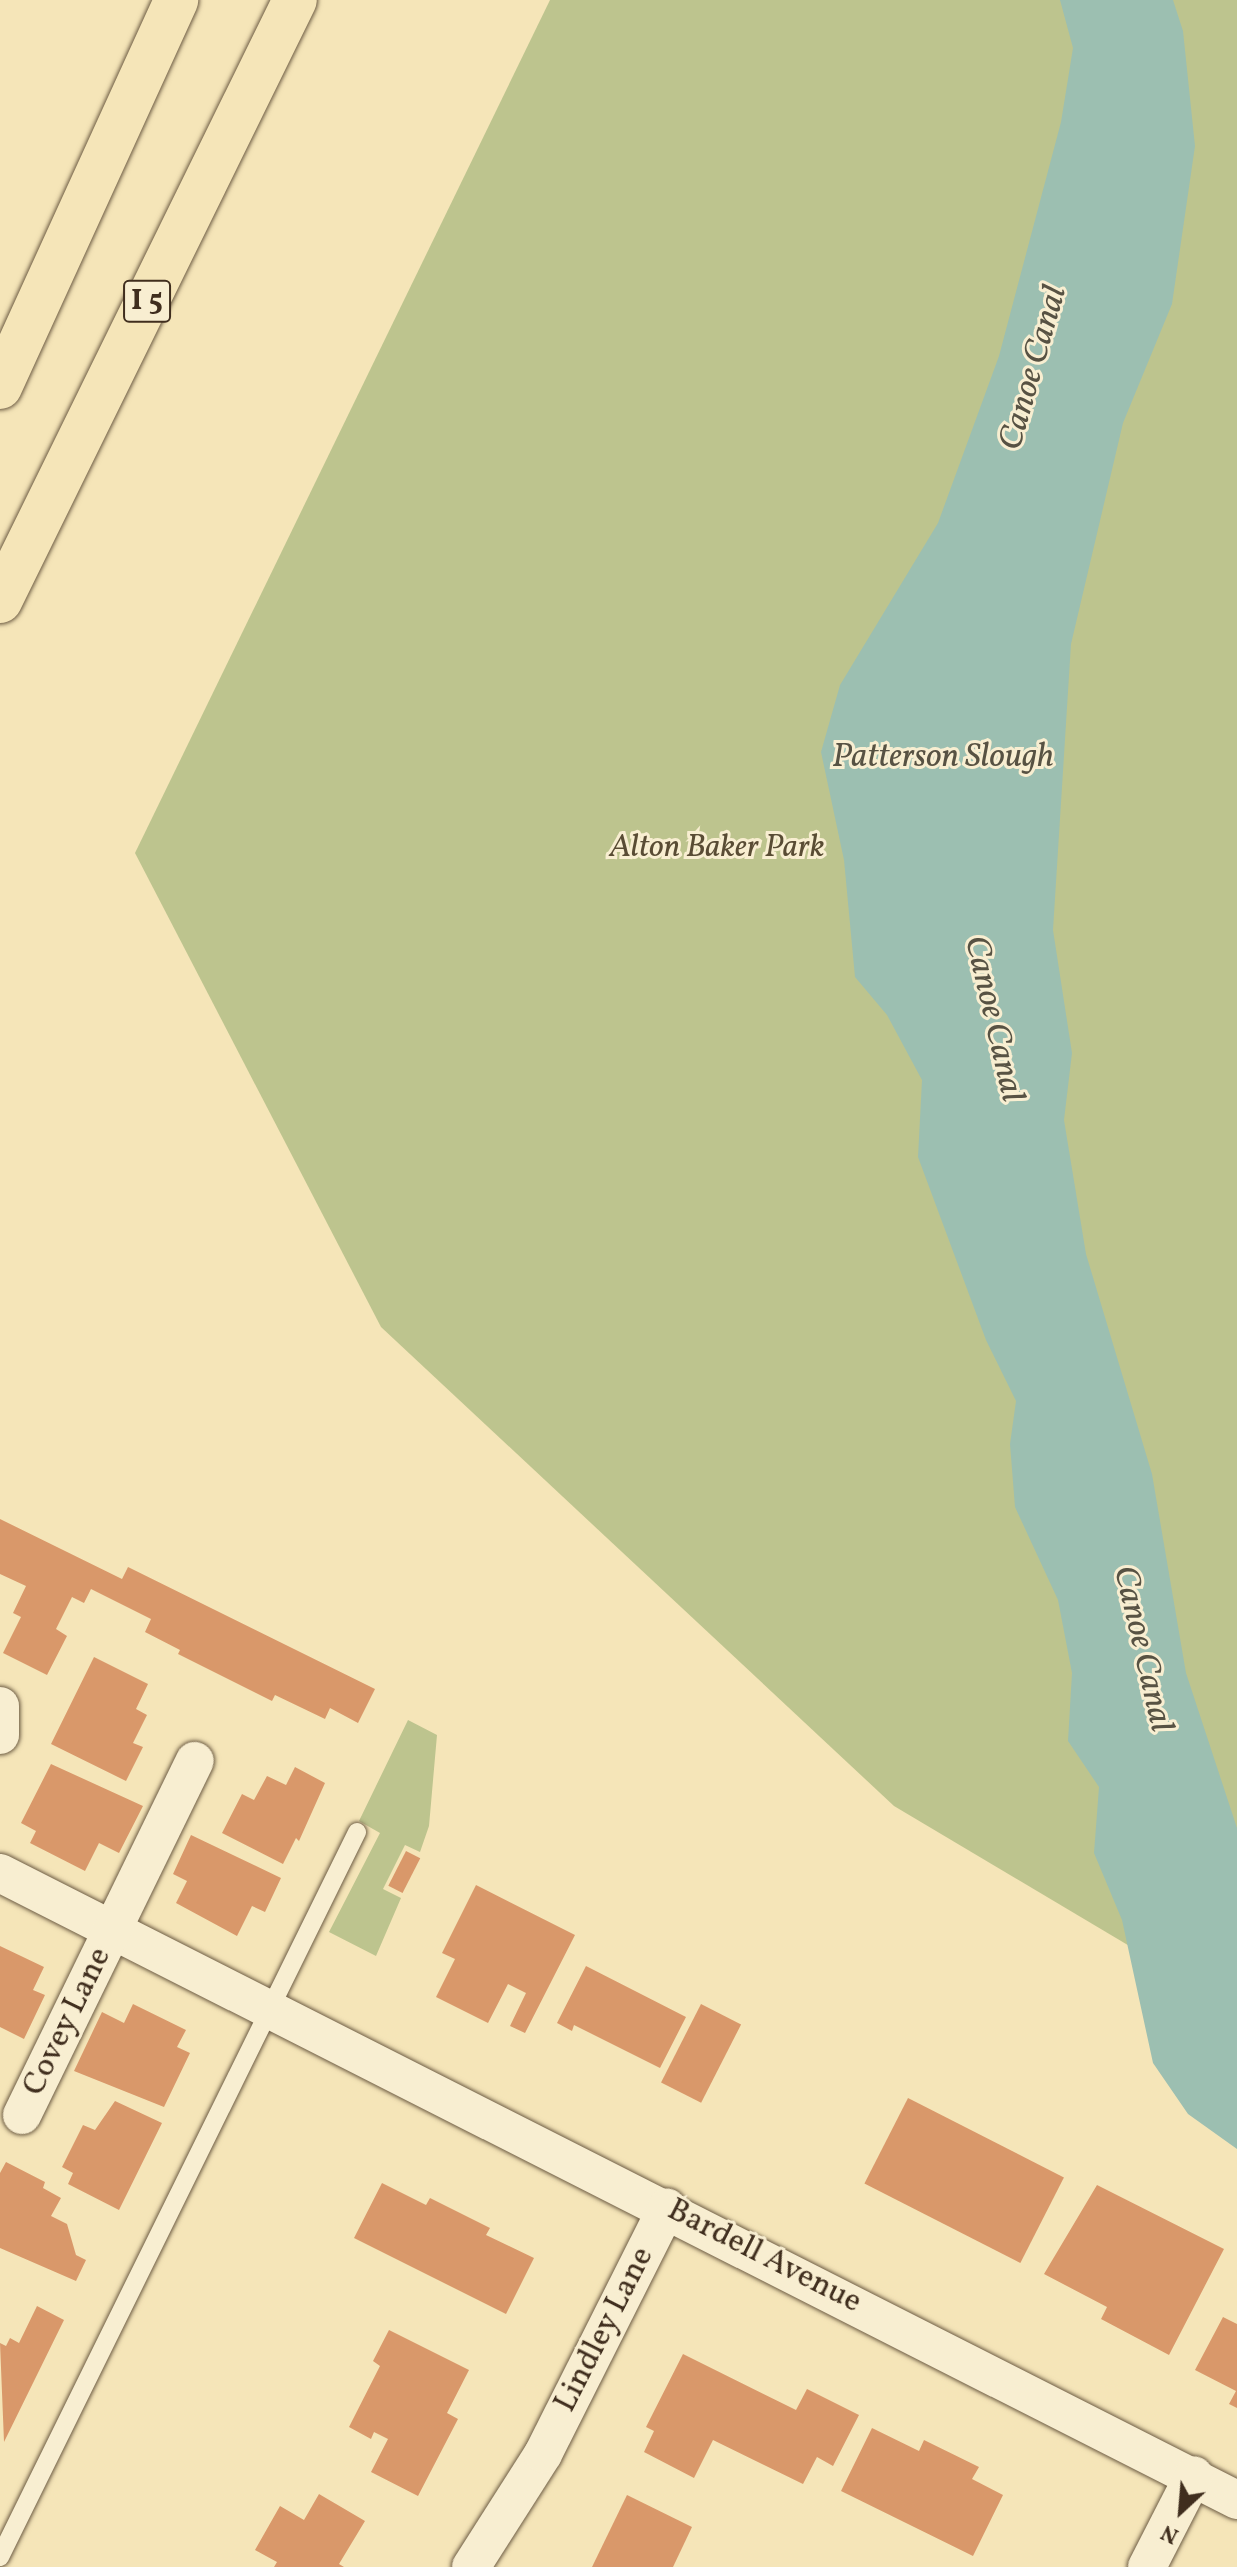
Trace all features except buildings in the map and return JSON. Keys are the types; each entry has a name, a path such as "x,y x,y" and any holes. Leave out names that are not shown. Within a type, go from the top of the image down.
{"highway":[{"path":"0,387 176,0"},
{"name":"I 5","path":"0,601 295,0"}],"street":[{"path":"0,1706 0,1735"},
{"name":"Covey Lane","path":"22,2115 195,1761"},
{"name":"Covey Lane","path":"0,1873 280,2011"},
{"name":"Bardell Avenue","path":"280,2011 1194,2475 1237,2500"},
{"name":"Lindley Lane","path":"543,2454 667,2207"},
{"path":"471,2567 543,2454"},
{"path":"504,2567 543,2454"},
{"path":"1147,2567 1194,2475"}],"lane":[{"path":"0,2557 280,2011 357,1832"}],"green space":[{"name":"Alton Baker Park","path":"550,0 1237,0 1237,2010 894,1806 381,1327 135,853"},
{"path":"408,1720 437,1735 429,1826 420,1852 405,1845 383,1889 401,1898 376,1956 329,1932 380,1833 359,1821"}],"water":[{"name":"Patterson Slough","path":"1060,0 1173,0 1183,31 1195,146 1172,304 1123,423 1071,644 1053,930 1072,1053 1064,1120 1086,1254 1152,1474 1186,1673 1237,1828 1237,2149 1188,2114 1153,2063 1122,1920 1094,1853 1099,1787 1068,1741 1072,1673 1058,1600 1015,1507 1010,1444 1016,1401 986,1340 918,1157 922,1080 887,1015 855,977 844,860 821,752 840,685 938,523 999,356 1061,122 1073,48"}],"water label":[{"name":"Canoe Canal","path":"1034,368"},
{"name":"Canoe Canal","path":"993,1019"},
{"name":"Canoe Canal","path":"1142,1649"}]}
